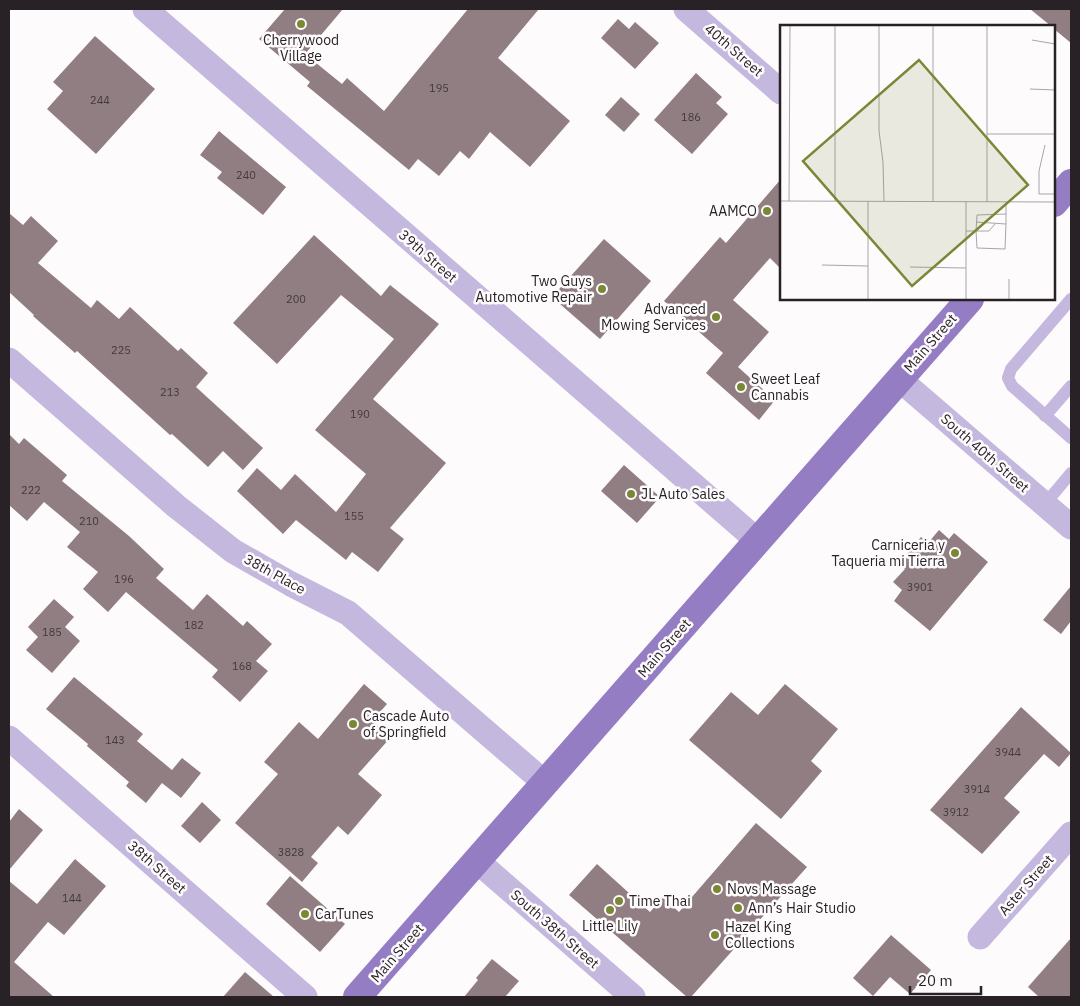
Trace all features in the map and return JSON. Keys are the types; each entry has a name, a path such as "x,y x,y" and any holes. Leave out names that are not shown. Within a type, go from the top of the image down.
{"main road":[{"path":"1055,202 1071,183"},
{"name":"Main Street","path":"357,997 969,300"}],"street":[{"name":"39th Street","path":"145,9 758,541"},
{"name":"40th Street","path":"686,9 780,91"},
{"name":"38th Place","path":"9,360 169,500 233,551 291,584 348,613 545,783"},
{"name":"South 40th Street","path":"899,379 1071,527"},
{"name":"38th Street","path":"9,738 305,997"},
{"name":"Aster Street","path":"980,937 1071,834"},
{"name":"South 38th Street","path":"477,861 633,997"}],"lane":[{"path":"1071,299 1011,369 1008,378 1012,386 1071,438"},
{"path":"1045,416 1071,386"},
{"path":"1045,504 1071,472"}],"building":[{"path":"285,9 343,9 305,54 342,84 347,78 384,111 468,9 539,9 498,58 570,121 530,167 490,132 469,159 460,151 439,176 418,159 409,170 307,86 310,82 259,39"},
{"path":"1030,9 1071,9 1071,43 1055,30 1055,25 1050,25"},
{"path":"618,19 629,29 635,22 659,43 635,69 601,38"},
{"path":"95,36 155,89 96,154 47,109 63,91 53,82"},
{"path":"696,73 722,97 716,103 728,114 692,154 654,120"},
{"path":"621,97 640,114 624,132 605,115"},
{"path":"219,131 286,187 263,215 217,178 222,172 200,155"},
{"path":"780,180 780,268 770,258 733,300 769,332 738,367 775,400 759,420 706,373 723,353 664,301 720,237 726,243"},
{"path":"9,213 23,225 31,216 58,241 38,263 91,308 97,300 119,319 130,307 178,351 181,348 208,373 196,387 263,448 243,470 223,451 208,467 77,351 75,353 9,292"},
{"path":"314,235 381,296 390,285 439,324 373,399 446,463 390,528 404,539 378,572 352,552 346,560 296,520 283,534 237,491 257,468 281,490 295,474 336,512 366,474 315,430 394,339 341,295 277,364 233,323"},
{"name":"Two Guys Automotive Repair","path":"604,239 651,281 600,339 552,297"},
{"path":"9,434 19,444 24,438 67,475 62,481 129,536 164,569 156,578 193,610 207,594 243,626 247,621 272,644 256,661 268,671 240,702 212,677 218,670 126,592 108,612 83,589 98,572 67,547 80,532 44,502 27,521 9,505"},
{"name":"JL Auto Sales","path":"624,465 660,497 637,523 601,491"},
{"path":"939,530 949,539 954,533 988,562 930,631 894,601 902,590 893,582 905,569 898,564 921,537 928,543"},
{"path":"1071,586 1071,621 1061,634 1043,620"},
{"path":"54,599 74,617 65,627 80,641 52,673 26,650 38,637 28,627"},
{"path":"74,677 143,734 137,741 172,770 182,758 201,773 181,798 162,783 146,803 126,786 129,782 46,709"},
{"path":"364,684 387,704 372,721 391,737 358,774 382,795 348,835 338,826 311,857 318,863 302,882 235,823 278,774 264,762 299,722 318,739"},
{"path":"785,684 838,729 811,761 822,771 781,819 689,740 731,692 758,715"},
{"path":"1021,707 1071,753 1059,767 1044,754 1004,798 1020,812 982,854 930,810"},
{"path":"202,802 221,820 200,843 181,826"},
{"path":"19,809 43,830 9,870 9,822"},
{"path":"756,823 807,867 691,997 687,997 569,895 597,864 650,912 663,897 679,912"},
{"path":"75,859 106,886 64,935 48,922 14,962 54,997 9,997 9,881 37,904"},
{"name":"CarTunes","path":"290,876 345,924 320,952 266,904"},
{"path":"891,935 931,970 910,994 890,977 873,996 853,978"},
{"path":"1071,938 1071,997 1039,997 1028,987"},
{"path":"492,959 519,981 505,997 464,997 478,980 476,978"},
{"path":"245,972 274,997 223,997"}],"place":[{"name":"Cherrywood Village","path":"301,24"},
{"name":"AAMCO","path":"767,211"},
{"name":"Two Guys Automotive Repair","path":"602,289"},
{"name":"Advanced Mowing Services","path":"716,317"},
{"name":"Sweet Leaf Cannabis","path":"741,387"},
{"name":"JL Auto Sales","path":"631,494"},
{"name":"Carniceria y Taqueria mi Tierra","path":"955,553"},
{"name":"Cascade Auto of Springfield","path":"353,724"},
{"name":"Novs Massage","path":"717,889"},
{"name":"Time Thai","path":"619,901"},
{"name":"Ann’s Hair Studio","path":"738,908"},
{"name":"Little Lily","path":"610,910"},
{"name":"CarTunes","path":"305,914"},
{"name":"Hazel King Collections","path":"715,935"}]}
